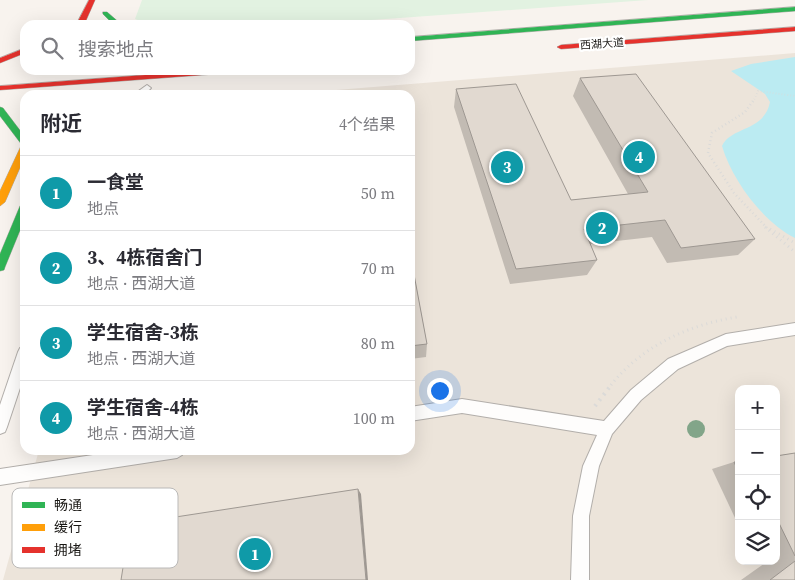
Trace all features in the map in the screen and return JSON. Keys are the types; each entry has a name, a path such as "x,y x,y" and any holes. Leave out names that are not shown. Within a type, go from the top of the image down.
{"main road":[{"path":"82,20 92,0"},
{"path":"101,20 110,0"},
{"path":"415,39 795,9"},
{"path":"105,12 113,20"},
{"name":"西湖大道","path":"548,48 795,30"},
{"path":"0,61 20,52"},
{"path":"50,90 57,75"},
{"path":"72,90 78,75"},
{"path":"0,88 50,90 75,82 173,75"},
{"path":"147,90 173,75"},
{"path":"0,110 20,137"},
{"path":"0,202 20,156"},
{"path":"0,267 20,218"}],"lane":[{"path":"580,580 581,516 591,466 607,429 636,395 673,364 726,340 795,329"},
{"path":"0,427 20,367"},
{"path":"415,413 462,406 607,429"},
{"path":"0,477 144,455"}],"path":[{"path":"795,96 758,91 752,104 741,115 712,133 708,153 720,174 763,225 795,252"},
{"path":"763,225 795,243"}],"shaded area":[{"path":"795,53 795,580 3,580 12,548 12,568 178,568 178,488 28,488 38,455 415,455 415,90 336,90"}],"green space":[{"path":"142,0 648,0 372,20 135,19"}],"water":[{"path":"795,57 795,238 772,222 750,199 733,172 722,146 732,135 761,119 767,112 770,102 765,94 731,71 751,64"}],"building":[{"path":"636,74 755,239 681,248 665,220 584,229 597,260 516,269 456,89 516,84 571,200 648,192 580,78"},
{"path":"415,280 427,344 415,345"},
{"path":"795,453 795,556 780,525 780,455"},
{"path":"358,489 366,580 121,580 123,568 178,568 178,517"},
{"path":"795,561 795,580 770,580"}],"traffic: fast":[{"path":"415,39 795,9"},
{"path":"105,13 113,20"},
{"path":"0,110 20,136"},
{"path":"0,267 20,218"}],"traffic: slow":[{"path":"0,202 20,157"}],"traffic: jam":[{"path":"82,20 92,0"},
{"path":"561,47 795,29"},
{"path":"0,61 20,52"},
{"path":"0,88 175,75"}],"place":[{"name":"学生宿舍-4栋","path":"639,157"},
{"name":"学生宿舍-3栋","path":"507,167"},
{"name":"3、4栋宿舍门","path":"602,228"},
{"name":"一食堂","path":"255,554"}]}
